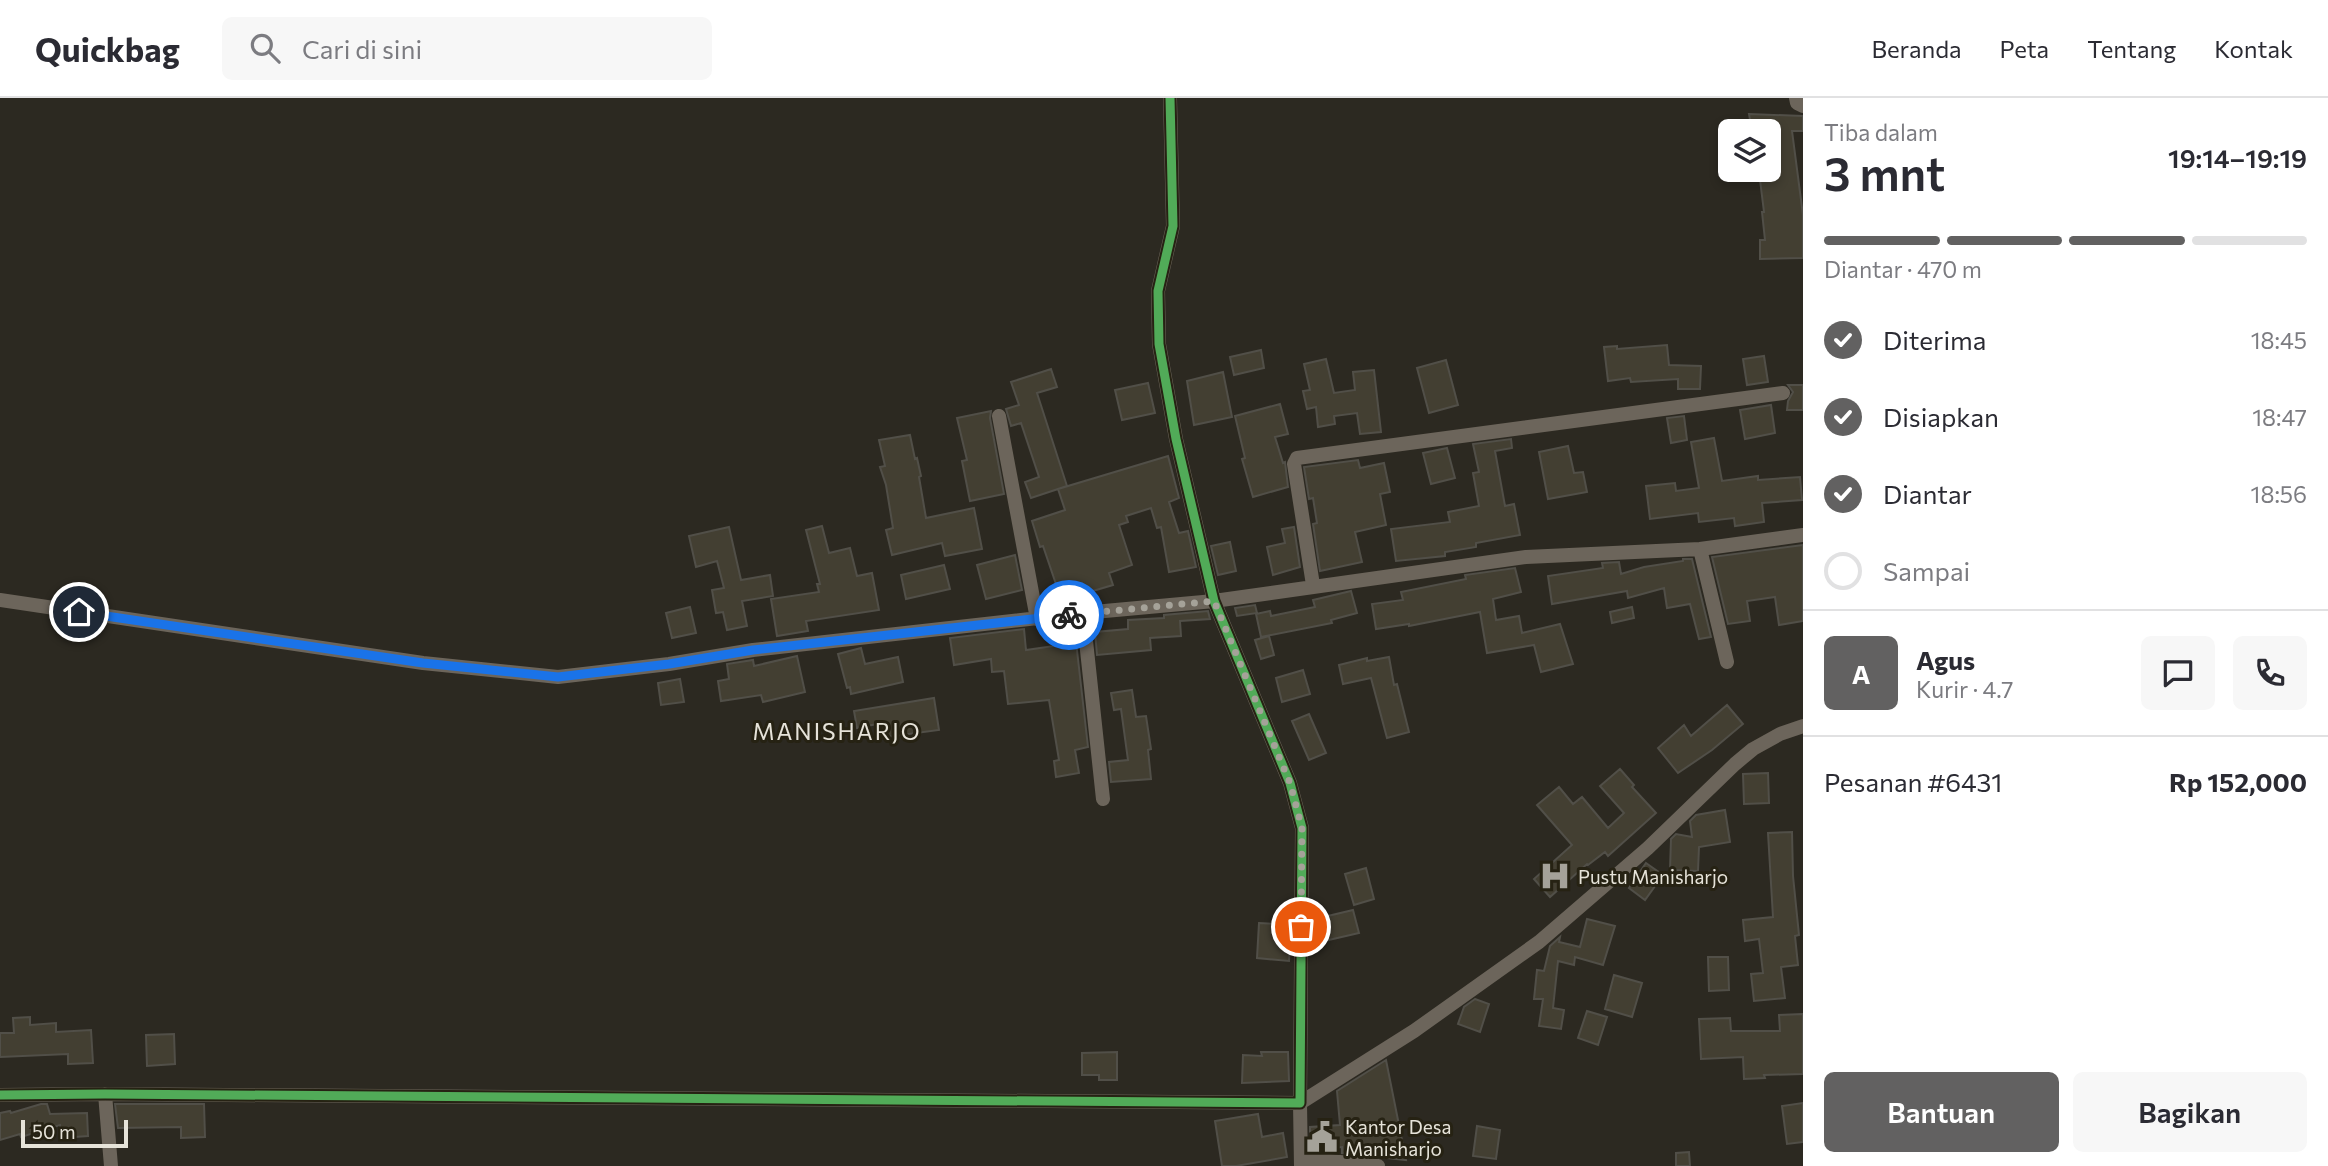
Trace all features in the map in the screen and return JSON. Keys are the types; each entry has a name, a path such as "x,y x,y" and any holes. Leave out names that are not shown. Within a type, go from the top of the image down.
{"street":[{"path":"1170,98 1173,226 1158,291 1160,344 1176,439 1214,601 1290,783 1302,828 1301,1162 1378,1166"},
{"path":"1796,98 1797,103 1803,106"},
{"path":"1313,585 1294,464 1297,458 1783,393"},
{"path":"999,416 1037,619"},
{"path":"0,600 423,663 558,677 669,664 753,650 1214,601 1526,557 1700,549 1803,535"},
{"path":"1700,549 1727,662"},
{"path":"1083,613 1103,799"},
{"path":"0,1095 1300,1103 1414,1031 1539,942 1648,848 1735,764 1780,734 1803,726"},
{"path":"105,1094 111,1166"}],"building":[{"path":"1749,114 1803,116 1803,131 1792,131 1803,215 1803,258 1760,259 1760,240 1765,240 1760,182 1781,182 1781,119 1750,119"},
{"path":"1667,345 1669,365 1701,366 1700,389 1678,389 1678,379 1631,382 1630,378 1608,381 1604,347 1617,346 1617,349"},
{"path":"1261,350 1264,368 1234,375 1230,357"},
{"path":"1764,356 1768,382 1747,385 1743,359"},
{"path":"1326,359 1334,393 1355,390 1353,372 1374,370 1381,432 1360,434 1357,413 1334,416 1335,424 1318,427 1316,407 1307,409 1303,391 1310,390 1304,364"},
{"path":"1446,360 1458,405 1429,413 1417,368"},
{"path":"1051,369 1057,387 1037,393 1067,486 1031,498 1025,482 1039,477 1021,423 1011,426 1006,409 1019,405 1011,382"},
{"path":"1223,372 1232,417 1194,425 1187,381"},
{"path":"1148,383 1155,413 1122,420 1115,390"},
{"path":"1788,385 1803,385 1803,410 1787,410 1793,392"},
{"path":"1280,404 1288,434 1275,437 1283,463 1285,462 1288,487 1253,497 1242,459 1245,458 1235,416"},
{"path":"1771,405 1775,433 1745,439 1740,410"},
{"path":"991,411 1004,494 970,501 962,461 967,460 957,418"},
{"path":"1684,416 1687,440 1671,443 1667,418"},
{"path":"910,435 921,476 919,477 926,518 974,508 982,549 945,556 942,543 892,555 886,530 893,528 886,485 880,467 885,466 879,440"},
{"path":"1714,438 1722,481 1758,476 1758,480 1800,477 1802,500 1762,503 1764,522 1735,526 1734,518 1699,522 1698,513 1650,519 1646,486 1675,483 1676,491 1699,488 1691,442"},
{"path":"1511,439 1512,448 1495,451 1505,506 1514,504 1520,535 1476,543 1476,547 1445,552 1445,556 1396,561 1391,529 1450,522 1448,512 1479,506 1473,473 1479,472 1473,444"},
{"path":"1568,446 1574,473 1583,472 1587,492 1548,499 1539,452"},
{"path":"1447,448 1455,478 1431,484 1423,453"},
{"path":"1168,456 1179,498 1169,502 1179,533 1188,531 1196,567 1169,572 1161,527 1157,528 1151,508 1126,516 1128,522 1119,525 1132,565 1109,573 1113,585 1086,593 1083,585 1059,593 1032,521 1065,510 1058,489"},
{"path":"1358,460 1360,468 1384,463 1390,492 1380,494 1386,525 1355,532 1362,562 1320,571 1313,524 1317,523 1313,498 1309,499 1304,467"},
{"path":"822,526 829,553 850,548 857,576 872,573 879,610 806,621 808,631 777,636 771,599 819,592 817,584 820,584 806,530"},
{"path":"729,527 741,580 770,575 773,596 742,601 747,626 727,630 723,612 716,613 712,590 724,588 717,561 696,567 689,536"},
{"path":"1294,527 1300,567 1273,575 1267,547 1285,543 1282,529"},
{"path":"1230,542 1236,571 1218,575 1211,546"},
{"path":"1803,545 1803,621 1779,625 1775,597 1747,601 1750,621 1728,624 1712,557"},
{"path":"1015,555 1022,590 986,599 977,565"},
{"path":"1692,559 1711,637 1699,639 1690,604 1667,608 1664,588 1628,598 1627,591 1552,604 1548,576 1603,568 1602,563 1619,562 1621,574"},
{"path":"944,565 950,589 906,599 901,575"},
{"path":"1515,568 1521,592 1493,599 1496,620 1519,616 1522,633 1560,624 1573,664 1541,672 1534,645 1487,653 1480,612 1409,626 1376,629 1372,604 1403,600 1401,592 1466,579 1465,575"},
{"path":"1351,591 1357,613 1331,620 1332,623 1261,637 1256,614 1270,611 1271,616 1315,607 1313,600"},
{"path":"1255,605 1257,613 1237,616 1235,608"},
{"path":"690,607 696,633 672,638 666,613"},
{"path":"1632,607 1634,618 1612,623 1610,612"},
{"path":"1208,611 1210,619 1180,621 1181,636 1150,638 1151,650 1097,655 1095,632 1128,629 1128,620"},
{"path":"1074,624 1088,747 1075,750 1079,773 1056,777 1054,761 1059,760 1049,700 1008,704 1004,671 992,672 991,659 954,665 950,638 1024,629 1026,650 1054,646 1052,626"},
{"path":"1269,636 1274,655 1261,659 1255,640"},
{"path":"861,648 865,664 898,657 903,682 851,694 838,654"},
{"path":"797,656 805,692 763,702 761,695 721,701 718,681 729,679 727,664 753,660 754,666"},
{"path":"1389,657 1394,685 1397,684 1409,732 1387,738 1371,678 1343,684 1339,665 1367,658 1367,661"},
{"path":"1303,670 1310,694 1282,702 1276,678"},
{"path":"680,679 684,702 661,705 658,683"},
{"path":"1132,690 1136,717 1146,716 1151,749 1148,750 1151,779 1111,782 1109,762 1128,760 1121,709 1114,710 1111,693"},
{"path":"934,698 939,730 878,738 877,724 857,728 854,711"},
{"path":"1727,705 1743,724 1712,750 1678,773 1658,748 1684,725 1691,736"},
{"path":"1309,714 1326,753 1309,760 1292,721"},
{"path":"1620,769 1634,785 1632,787 1656,813 1608,856 1605,852 1587,864 1550,897 1534,879 1572,845 1537,805 1559,787 1573,804 1582,797 1608,828 1624,813 1600,786"},
{"path":"1768,773 1769,803 1744,804 1743,774"},
{"path":"1725,810 1730,842 1699,847 1698,871 1670,870 1671,839 1676,834 1692,837 1690,821 1696,815"},
{"path":"1792,832 1799,935 1795,936 1798,965 1781,967 1785,998 1754,1001 1751,974 1763,973 1759,939 1745,941 1743,920 1773,917 1768,833"},
{"path":"1646,863 1663,875 1645,900 1629,888"},
{"path":"1366,868 1374,899 1354,905 1345,874"},
{"path":"1353,910 1359,933 1320,942 1315,919"},
{"path":"1587,919 1615,926 1603,965 1575,957 1574,965 1558,961 1553,1008 1564,1010 1561,1029 1539,1026 1543,999 1534,999 1537,970 1544,971 1550,946 1560,937 1559,942 1580,947"},
{"path":"1259,923 1291,925 1289,961 1257,958"},
{"path":"1708,957 1728,957 1729,990 1709,991"},
{"path":"1614,975 1642,983 1632,1017 1605,1009"},
{"path":"1475,999 1489,1004 1480,1032 1458,1024 1464,1007"},
{"path":"1587,1011 1607,1017 1598,1045 1578,1038"},
{"path":"1803,1014 1803,1074 1764,1075 1765,1078 1744,1079 1743,1057 1701,1059 1699,1019 1730,1018 1731,1031 1780,1031 1779,1015"},
{"path":"30,1017 30,1025 56,1023 56,1032 91,1030 93,1063 68,1064 68,1054 0,1057 0,1033 14,1033 13,1018"},
{"path":"174,1034 175,1064 147,1066 146,1035"},
{"path":"1117,1052 1117,1080 1099,1080 1099,1075 1082,1075 1082,1053"},
{"path":"1261,1052 1288,1052 1289,1081 1242,1083 1243,1055 1262,1056"},
{"path":"1386,1060 1406,1160 1342,1153 1342,1147 1310,1149 1310,1127 1340,1125 1337,1091"},
{"path":"1803,1103 1803,1142 1787,1144 1782,1106"},
{"path":"47,1104 50,1114 87,1113 88,1136 61,1138 60,1125 21,1137 20,1134 0,1140 0,1113 11,1113"},
{"path":"115,1104 204,1104 205,1137 181,1138 181,1127 118,1128"},
{"path":"1258,1114 1262,1137 1283,1133 1287,1157 1222,1166 1215,1121"},
{"path":"1477,1126 1500,1130 1496,1159 1473,1156"},
{"path":"1689,1152 1690,1166 1676,1166 1676,1153"}],"cycle path":[{"path":"0,1095 1300,1103 1302,828 1290,783 1214,601 1176,439 1159,344 1158,291 1173,226 1170,98"}],"way so far":[{"path":"1069,615 1214,601 1290,783 1302,828 1301,927"}],"place":[{"name":"Pustu Manisharjo","path":"1555,876"},
{"name":"Kantor Desa Manisharjo","path":"1322,1137"}],"district":[{"name":"MANISHARJO","path":"837,731"}],"route":[{"path":"79,612 423,663 558,677 669,664 753,650 1069,615"}]}
